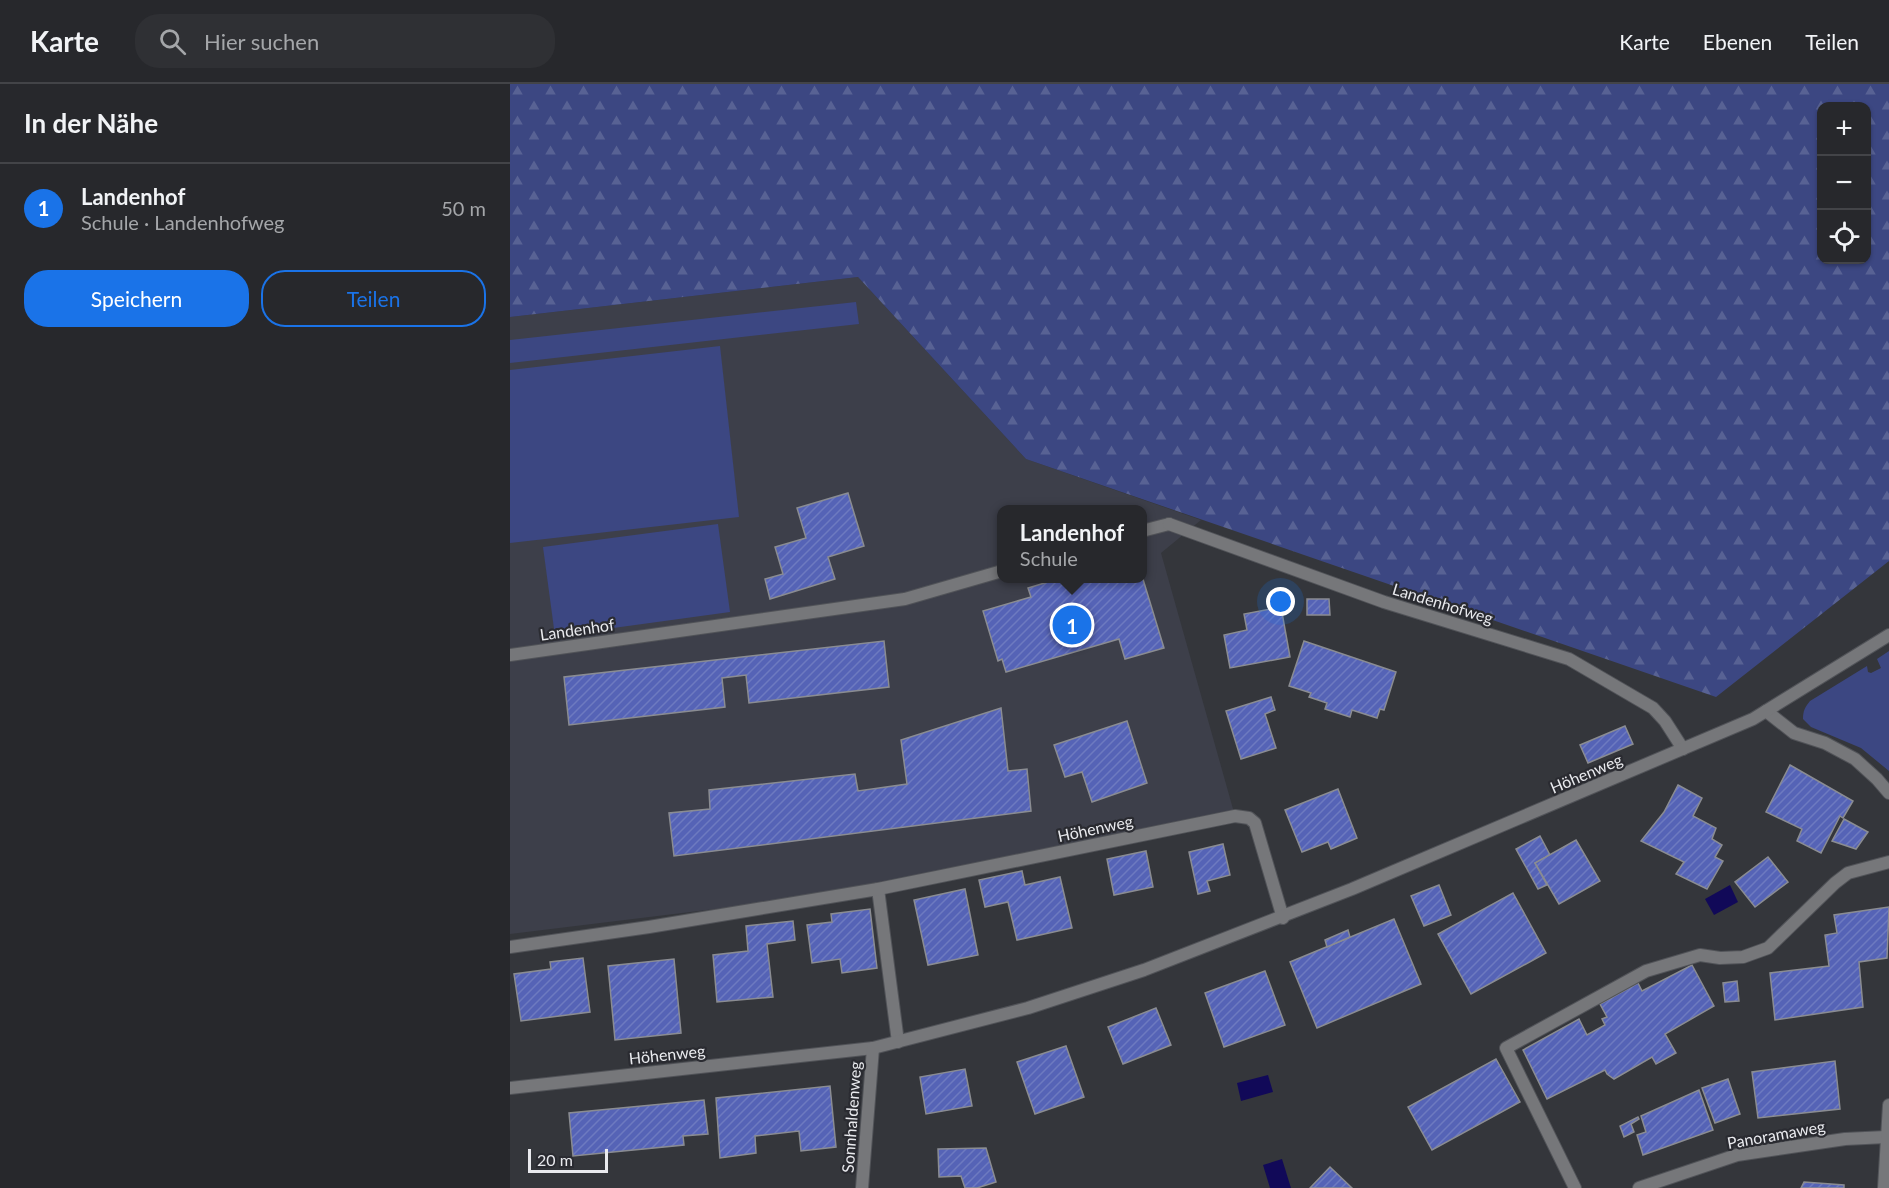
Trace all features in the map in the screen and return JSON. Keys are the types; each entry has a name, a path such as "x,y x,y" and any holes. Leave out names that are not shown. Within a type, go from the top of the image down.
{"street":[{"name":"Landenhofweg","path":"1147,530 1169,524 1384,602 1569,658 1653,708 1665,721 1683,749"},
{"name":"Landenhof","path":"510,655 905,599 997,572"},
{"name":"Höhenweg","path":"510,1088 873,1048 1028,1008 1144,970 1283,918 1683,749 1766,711 1889,635"},
{"path":"1766,711 1794,733 1825,743 1855,759 1889,793"},
{"name":"Höhenweg","path":"510,947 649,927 879,889 1235,816 1249,818 1255,823 1283,918"},
{"path":"1575,1188 1506,1048 1646,971 1700,955 1720,958 1743,957 1768,948 1848,873 1889,861"},
{"path":"879,889 898,1042"},
{"name":"Sonnhaldenweg","path":"862,1188 873,1048"},
{"path":"1884,1188 1889,1105"},
{"name":"Panoramaweg","path":"1640,1188 1672,1183 1737,1155 1845,1139 1886,1137"}],"shaded area":[{"path":"858,277 1026,459 1201,520 1161,553 1235,816 878,889 510,934 510,317"},
{"path":"1730,885 1738,902 1714,915 1705,899"},
{"path":"1268,1075 1273,1092 1241,1101 1237,1083"},
{"path":"1282,1159 1291,1188 1270,1188 1263,1165"}],"green space":[{"path":"510,84 1889,84 1889,561 1716,697 1026,459 858,277 510,317"},
{"path":"856,302 859,324 510,363 510,340"},
{"path":"720,346 739,517 510,543 510,370"},
{"path":"718,524 730,612 555,636 543,547"},
{"path":"1889,651 1889,771 1861,748 1811,727 1803,719 1803,714 1810,701 1867,666 1868,672 1871,673 1881,668 1877,659"}],"building":[{"path":"848,493 864,546 828,557 835,579 770,599 765,579 783,574 775,547 806,538 797,508"},
{"path":"1044,583 1144,583 1164,648 1125,659 1119,639 1006,672 1002,659 998,661 983,611 1031,597 1028,588"},
{"path":"1307,599 1329,599 1330,615 1307,615"},
{"path":"1281,607 1290,657 1230,668 1224,635 1247,630 1244,614"},
{"path":"884,641 889,687 749,703 746,675 722,678 725,707 569,725 564,677"},
{"path":"1304,641 1396,672 1384,710 1380,709 1377,718 1352,710 1350,717 1325,709 1327,703 1309,697 1311,693 1289,686"},
{"path":"1271,697 1275,710 1265,714 1276,748 1241,759 1226,711"},
{"path":"1001,708 1008,771 1027,769 1031,811 674,856 669,813 710,809 709,790 855,774 858,791 907,784 901,740"},
{"path":"1127,721 1147,783 1092,802 1082,772 1065,777 1054,745"},
{"path":"1625,726 1633,744 1588,763 1580,745"},
{"path":"1790,765 1853,801 1843,818 1840,816 1821,853 1797,841 1802,829 1766,812"},
{"path":"1678,785 1702,798 1693,816 1716,828 1712,839 1722,845 1715,857 1723,861 1707,889 1676,874 1684,862 1641,841 1664,812"},
{"path":"1338,789 1357,838 1331,849 1328,842 1302,852 1285,810"},
{"path":"1844,819 1868,832 1856,849 1832,841"},
{"path":"1540,836 1550,855 1535,863 1547,885 1538,889 1516,849"},
{"path":"1576,840 1600,881 1559,904 1535,863"},
{"path":"1223,844 1230,875 1207,881 1210,891 1198,894 1189,852"},
{"path":"1146,851 1153,887 1114,895 1107,859"},
{"path":"1768,857 1788,882 1755,907 1735,882"},
{"path":"1022,871 1025,885 1060,877 1072,928 1017,940 1008,902 985,907 979,880"},
{"path":"1439,885 1451,915 1424,926 1411,896"},
{"path":"965,889 978,955 928,965 914,900"},
{"path":"1513,893 1546,953 1471,994 1438,934"},
{"path":"1889,907 1887,958 1859,962 1863,1007 1775,1020 1770,973 1829,966 1825,935 1837,933 1834,915"},
{"path":"870,909 877,968 842,973 840,959 812,963 807,925 832,922 831,914"},
{"path":"1394,919 1421,984 1317,1028 1290,962"},
{"path":"793,921 795,940 767,944 773,997 717,1002 713,955 748,951 746,926"},
{"path":"1348,930 1350,937 1327,947 1325,940"},
{"path":"583,958 590,1012 521,1021 514,974 551,969 550,962"},
{"path":"674,959 681,1033 615,1040 608,966"},
{"path":"1692,965 1714,1006 1665,1034 1676,1053 1656,1064 1652,1057 1614,1079 1605,1070 1547,1099 1523,1050 1579,1019 1587,1035 1605,1025 1602,1019 1607,1017 1600,1004 1638,983 1642,991"},
{"path":"1265,971 1285,1025 1224,1047 1205,993"},
{"path":"1737,981 1739,1001 1725,1002 1723,983"},
{"path":"1156,1008 1171,1045 1123,1064 1108,1027"},
{"path":"1066,1046 1084,1097 1035,1114 1017,1062"},
{"path":"1496,1059 1520,1102 1432,1150 1408,1107"},
{"path":"1835,1061 1840,1109 1758,1118 1752,1072"},
{"path":"965,1069 972,1106 926,1114 920,1077"},
{"path":"1728,1079 1740,1114 1715,1123 1702,1088"},
{"path":"830,1086 836,1147 801,1151 799,1131 755,1136 756,1153 720,1158 716,1098"},
{"path":"1699,1090 1713,1130 1643,1155 1637,1135 1646,1132 1641,1116"},
{"path":"704,1100 708,1134 683,1136 684,1145 573,1156 569,1113"},
{"path":"1638,1117 1639,1119 1631,1124 1634,1132 1624,1137 1620,1126"},
{"path":"986,1148 996,1182 977,1188 965,1188 961,1176 939,1177 938,1149"},
{"path":"1330,1167 1352,1188 1310,1188"},
{"path":"1804,1182 1844,1185 1844,1188 1801,1188"}],"place":[{"name":"Landenhof","path":"1072,625"}]}
